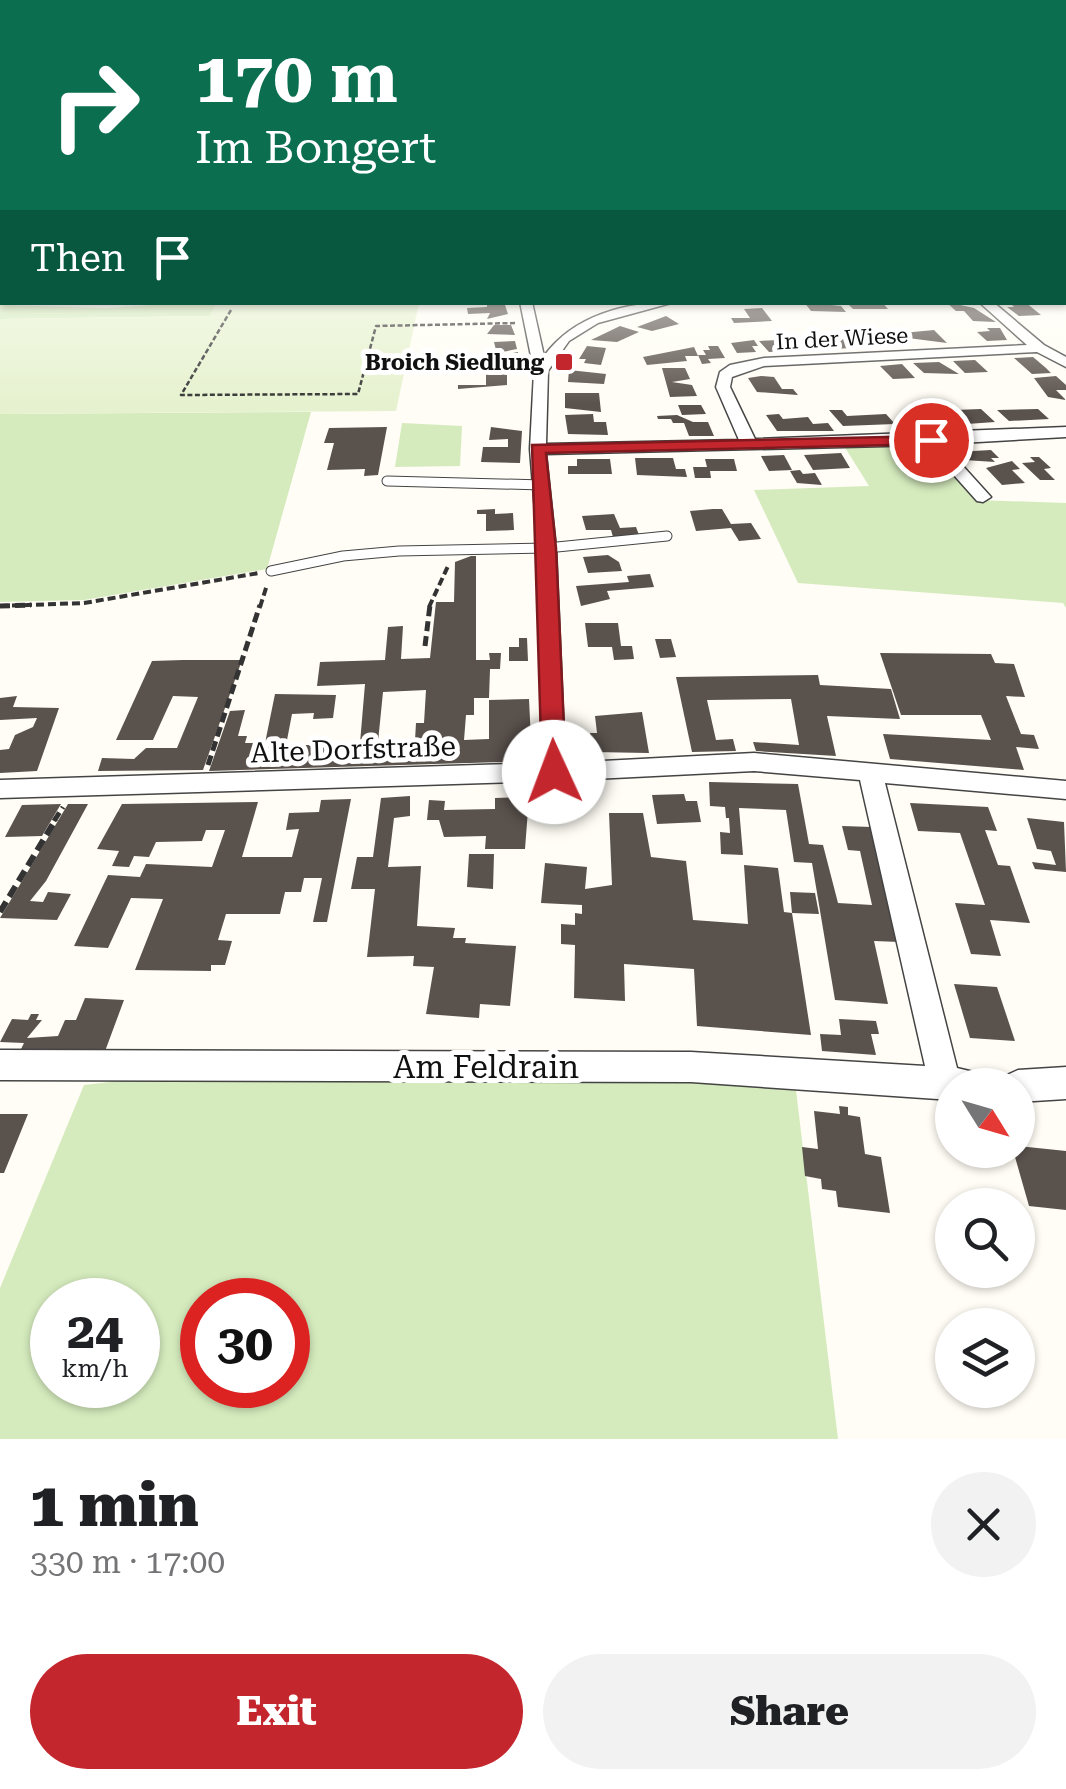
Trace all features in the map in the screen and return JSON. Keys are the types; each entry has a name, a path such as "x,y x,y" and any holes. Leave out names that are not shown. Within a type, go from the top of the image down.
{"street":[{"path":"526,305 541,371 538,448 547,548 554,772"},
{"path":"541,371 564,338 594,320 656,305"},
{"path":"989,305 1039,348 1066,363"},
{"name":"In der Wiese","path":"749,444 724,387 725,375 736,368 764,362 1039,348"},
{"path":"538,448 931,440 1066,432"},
{"path":"931,440 983,498"},
{"name":"Alte Dorfstraße","path":"0,788 554,772 754,762 1066,790"},
{"path":"870,770 954,1068"},
{"name":"Am Feldrain","path":"0,1065 691,1067 935,1083"},
{"path":"1035,1085 1066,1083"}],"lane":[{"path":"387,480 543,485"},
{"path":"270,571 343,556 399,551 547,548 667,536"}],"path":[{"path":"231,310 182,395 358,394 376,326 529,323"},
{"path":"425,646 430,603 455,552"},
{"path":"0,606 84,603 270,571 201,784"},
{"path":"0,912 74,787"}],"green space":[{"path":"0,305 216,305 210,316 0,319"},
{"path":"216,305 419,305 396,411 0,414 0,319 209,316"},
{"path":"311,412 267,569 84,600 0,602 0,414"},
{"path":"402,423 462,426 460,466 395,467"},
{"path":"844,446 930,446 976,500 1066,503 1066,608 1063,603 798,583 754,490 869,486"},
{"path":"155,1077 795,1082 838,1439 0,1439 0,1288 84,1085"}],"building":[{"path":"505,305 508,314 487,319 490,313 468,314 467,308"},
{"path":"806,305 841,306 846,312 811,311"},
{"path":"849,305 885,305 888,309 853,309"},
{"path":"949,305 974,308 996,322 973,321 964,311 956,311"},
{"path":"1029,305 1041,315 1019,316 1007,307"},
{"path":"762,308 772,321 734,323 731,318 750,318 744,309"},
{"path":"666,316 679,324 652,331 637,327"},
{"path":"494,325 511,325 515,335 487,334"},
{"path":"620,326 639,332 617,342 591,340"},
{"path":"987,328 1000,328 1007,340 987,341 977,332 990,331"},
{"path":"934,330 947,343 908,338 900,340 905,345 880,346 871,336"},
{"path":"852,334 867,347 834,349 826,340"},
{"path":"776,337 791,337 796,342 816,339 823,348 801,350 797,343 783,344 788,351 769,352 759,341 779,340"},
{"path":"754,340 756,352 737,353 731,343"},
{"path":"515,341 517,349 488,355 487,351 496,350 494,342"},
{"path":"587,346 606,348 601,365 579,359"},
{"path":"708,346 718,346 725,358 708,359 711,363 702,364 698,355 706,355 703,350 710,350"},
{"path":"694,347 698,356 685,356 687,361 647,365 643,357"},
{"path":"518,352 518,367 491,367 492,357"},
{"path":"1033,357 1051,373 1032,374 1014,358"},
{"path":"975,360 988,372 965,373 953,361"},
{"path":"939,362 959,374 924,373 913,363"},
{"path":"902,364 915,378 893,379 880,366"},
{"path":"662,368 685,368 690,379 672,382 692,385 697,396 670,397"},
{"path":"569,370 606,374 604,384 568,382"},
{"path":"486,373 507,373 507,385 458,389 458,385 486,385"},
{"path":"1056,376 1066,385 1066,390 1056,390 1066,400 1048,397 1034,378"},
{"path":"774,377 782,389 793,389 798,395 757,392 748,378"},
{"path":"565,393 599,393 601,412 565,408"},
{"path":"678,405 701,405 706,414 682,415"},
{"path":"951,406 955,410 981,409 995,422 967,424 959,415 946,416 950,421 943,421 947,425 925,426 915,415 936,414 933,411 940,410 937,407"},
{"path":"1038,409 1049,419 1009,421 997,410"},
{"path":"829,410 842,410 847,416 886,414 895,424 843,426"},
{"path":"593,414 594,422 606,422 608,435 568,434 565,415"},
{"path":"779,414 783,419 808,417 813,424 828,423 834,431 777,431 766,415"},
{"path":"677,415 693,422 708,422 714,436 689,436 684,423 657,416"},
{"path":"387,427 378,475 364,476 365,469 327,470 334,443 324,443 329,428"},
{"path":"491,427 522,431 520,463 481,462 483,447 508,447 508,439 489,440"},
{"path":"991,450 999,458 991,458 995,462 964,460 956,452"},
{"path":"841,453 850,468 813,470 804,455"},
{"path":"784,455 792,470 769,471 761,456"},
{"path":"1030,457 1039,457 1051,468 1044,469 1055,480 1040,480 1022,463 1035,462"},
{"path":"635,458 673,458 676,469 685,469 687,477 637,475"},
{"path":"577,459 610,459 612,474 568,474 568,466 577,466"},
{"path":"705,459 734,459 737,471 710,471 711,478 695,478 693,467 707,467"},
{"path":"1012,461 1020,469 1012,470 1025,483 1002,485 986,468"},
{"path":"800,470 803,474 815,473 822,485 797,483 790,471"},
{"path":"495,509 495,514 513,513 514,530 486,531 486,514 477,514 477,510"},
{"path":"722,509 731,524 751,523 761,539 739,541 731,528 696,531 690,511"},
{"path":"614,514 620,528 636,527 639,535 613,537 611,530 586,530 582,516"},
{"path":"608,555 619,562 622,571 588,573 583,557"},
{"path":"476,556 476,660 490,660 489,653 501,653 500,669 490,669 489,698 474,698 474,715 466,715 464,740 489,739 489,700 529,699 532,761 209,771 230,711 245,710 238,736 247,736 245,743 265,743 275,694 336,695 333,718 313,719 314,713 292,714 282,746 360,743 365,684 317,686 320,662 385,660 388,627 403,626 401,659 430,658 436,602 454,602 455,562","holes":["426,690 424,723 416,723 415,740 378,742 383,692"]},
{"path":"650,574 654,587 607,591 610,599 581,606 576,586 629,582 627,576"},
{"path":"585,623 618,623 621,646 632,646 634,659 614,660 612,647 588,647"},
{"path":"519,638 527,638 528,661 509,661 509,647 519,647"},
{"path":"655,639 671,639 676,657 660,658"},
{"path":"880,653 991,654 995,663 1014,664 1025,697 1006,696 1021,734 1034,735 1039,749 1016,747 1024,770 890,759 883,734 991,740 981,715 901,715"},
{"path":"242,660 203,770 98,771 102,758 134,759 146,748 177,748 198,697 173,696 153,740 116,740 152,661"},
{"path":"818,675 820,685 891,689 900,719 827,716 836,756 756,751 753,742 799,745 791,699 707,700 716,740 733,739 736,751 692,752 676,677"},
{"path":"17,696 13,707 59,708 37,771 0,773 0,750 9,749 15,735 33,727 37,718 0,720 0,698"},
{"path":"642,712 649,753 592,752 590,733 597,733 595,716"},
{"path":"709,782 798,784 809,844 823,845 838,903 872,905 860,851 848,850 842,826 872,827 900,942 874,941 888,1004 835,1000 812,863 794,862 786,810 739,808 743,855 721,854 720,832 730,833 729,818 725,807 710,806"},
{"path":"684,794 686,801 697,801 701,822 657,824 652,795"},
{"path":"410,796 410,816 394,818 388,867 421,866 417,926 455,928 453,938 466,938 465,943 516,946 510,1006 480,1004 479,1018 426,1014 434,967 413,966 414,956 367,957 375,889 351,889 357,857 373,857 381,798"},
{"path":"529,797 525,849 485,849 486,836 444,837 439,820 427,820 429,800 445,801 444,810 495,809 495,798"},
{"path":"351,799 327,922 313,922 322,878 304,878 301,892 285,892 280,914 226,914 218,940 232,941 225,965 211,965 211,971 135,970 163,899 131,898 108,948 74,946 108,875 140,877 146,864 212,867 225,830 206,830 202,841 156,842 149,857 134,856 129,867 112,866 119,851 97,849 122,804 258,802 242,857 292,857 299,829 286,830 289,813 319,812 321,800"},
{"path":"910,803 988,807 997,831 985,830 998,865 1010,866 1030,923 990,920 1001,956 971,954 955,903 985,905 960,833 918,831"},
{"path":"61,804 42,836 5,837 22,805"},
{"path":"68,804 88,804 46,881 30,901 43,902 48,892 71,894 57,920 0,918"},
{"path":"609,813 643,813 651,857 686,861 693,920 748,924 744,865 778,868 784,912 792,913 811,1035 697,1026 694,969 624,964 625,1001 574,998 575,945 561,944 561,924 575,925 575,913 582,914 582,905 541,903 545,863 587,867 585,889 612,885"},
{"path":"1027,818 1064,822 1066,872 1035,869 1032,862 1056,865 1051,851 1037,849"},
{"path":"469,854 494,854 493,889 467,887"},
{"path":"790,892 815,893 819,914 792,913"},
{"path":"954,984 997,987 1015,1041 970,1038"},
{"path":"85,998 124,1000 104,1054 17,1057 24,1043 0,1042 12,1019 28,1020 31,1014 39,1014 36,1020 42,1020 27,1038 58,1036 65,1020 76,1020"},
{"path":"839,1019 876,1021 879,1034 871,1034 876,1055 822,1051 820,1034 841,1035"},
{"path":"839,1106 848,1107 848,1115 860,1117 865,1154 881,1157 890,1213 838,1207 836,1191 822,1189 821,1179 805,1176 802,1147 818,1149 814,1111 840,1114"},
{"path":"0,1114 28,1114 4,1173 0,1173"},
{"path":"1035,1148 1066,1151 1066,1210 1035,1207 1035,1188 1024,1188 1018,1168 1035,1168"}],"place":[{"name":"Broich Siedlung","path":"564,362"}],"route":[{"path":"554,772 547,548 538,448 931,440"}]}
